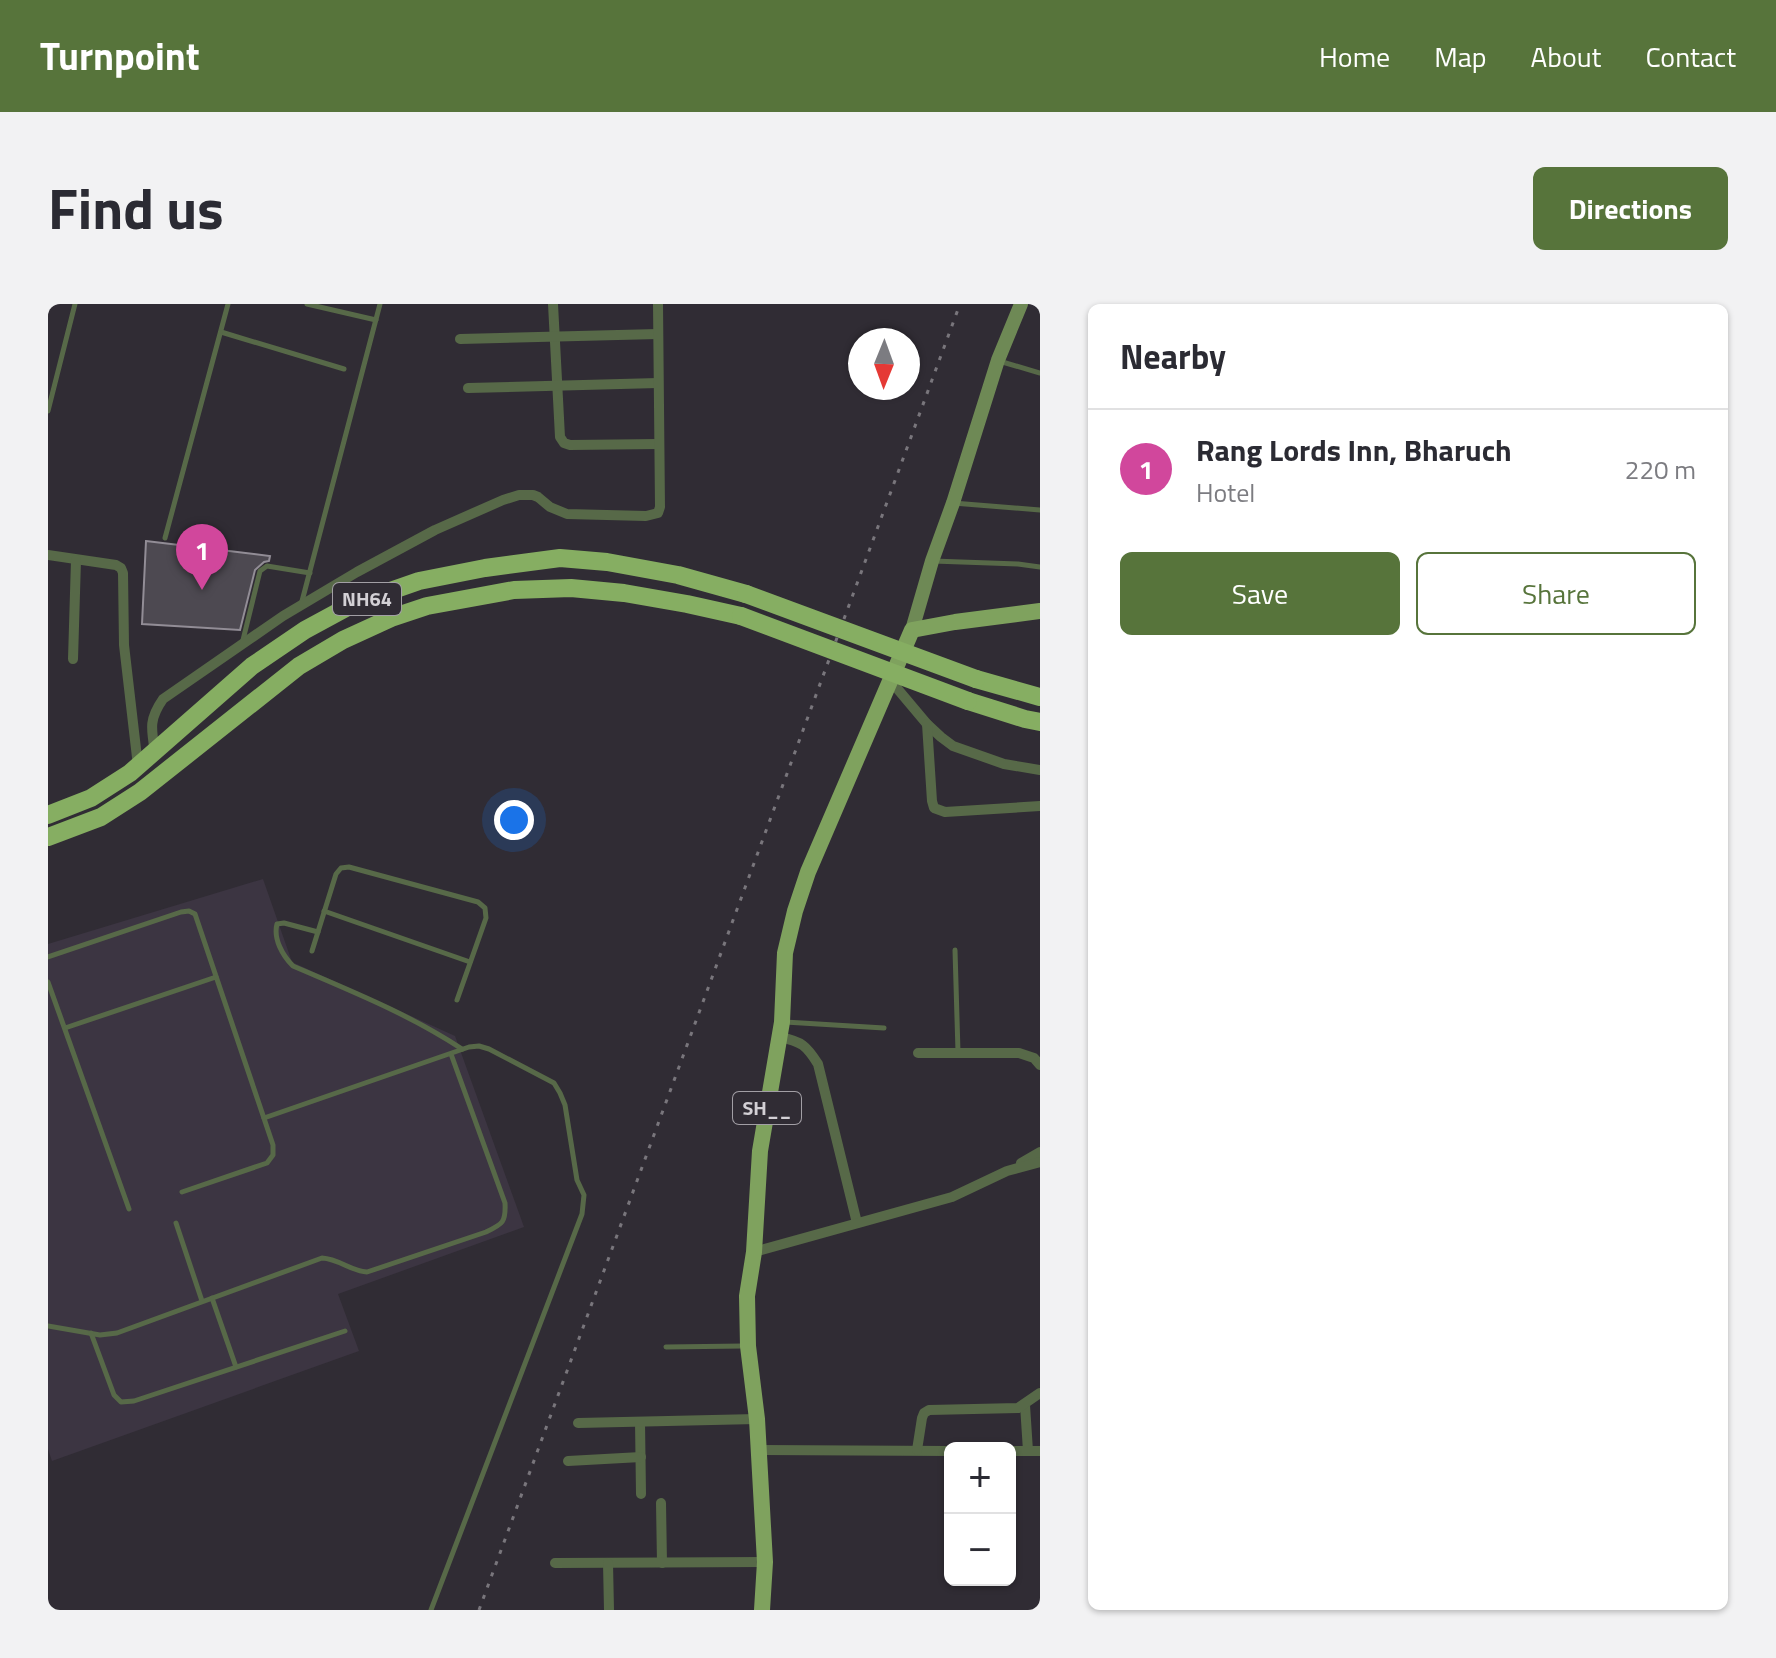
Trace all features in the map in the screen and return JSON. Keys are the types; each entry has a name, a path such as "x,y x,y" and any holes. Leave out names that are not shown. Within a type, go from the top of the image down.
{"highway":[{"name":"NH64","path":"48,815 91,798 130,773 252,666 305,630 353,604 419,581 560,558 607,562 678,575 746,594 976,679 1040,697"},
{"name":"NH64","path":"48,837 101,817 140,792 299,666 343,640 427,606 514,590 571,588 624,593 741,616 968,701 1040,722"}],"main road":[{"path":"1021,304 998,360 912,630 1040,611"},
{"name":"SH__","path":"762,1610 765,1562 747,1296 754,1252 760,1151 781,1029 785,953 808,872 912,630"}],"street":[{"path":"553,304 560,437 564,443 659,444"},
{"path":"155,752 153,713 163,699 301,606 435,530 525,494 538,497 550,507 567,514 658,513 658,304"},
{"path":"460,339 658,334"},
{"path":"468,388 658,383"},
{"path":"48,555 121,568 124,645 138,766"},
{"path":"73,659 76,560"},
{"path":"890,680 927,724 953,746 1004,764 1040,770"},
{"path":"927,724 934,808 945,812 1040,806"},
{"path":"781,1029 808,1048 818,1064 857,1223"},
{"path":"918,1053 1019,1053 1034,1058 1040,1065"},
{"path":"754,1252 952,1197 1040,1152"},
{"path":"1007,1171 1040,1162"},
{"path":"917,1450 922,1418 929,1410 1008,1409 1025,1405 1040,1393"},
{"path":"1025,1405 1034,1451"},
{"path":"578,1423 757,1419"},
{"path":"640,1422 641,1494"},
{"path":"759,1450 944,1451"},
{"path":"568,1461 641,1457"},
{"path":"661,1503 662,1563"},
{"path":"555,1563 765,1562"},
{"path":"608,1563 609,1610"}],"lane":[{"path":"48,411 75,304"},
{"path":"165,538 228,304"},
{"path":"307,304 376,320"},
{"path":"301,606 380,304"},
{"path":"221,332 344,369"},
{"path":"998,360 1040,373"},
{"path":"953,503 1040,510"},
{"path":"932,561 1040,567"},
{"path":"242,644 262,568 267,566 310,573"},
{"path":"312,951 336,874 341,868 349,867 478,902 485,908 486,918 457,1000"},
{"path":"324,911 470,962"},
{"path":"48,957 181,912 195,914 273,1145 273,1155 267,1163 182,1192"},
{"path":"318,932 284,923 277,924 275,931 284,958 293,966 403,1015 463,1050"},
{"path":"955,950 958,1053"},
{"path":"65,1028 216,977"},
{"path":"48,982 129,1209"},
{"path":"781,1029 884,1028"},
{"path":"264,1118 479,1046 554,1083 565,1105 584,1207 431,1610"},
{"path":"48,1326 100,1335 117,1333 322,1258 367,1272 499,1226 506,1217 505,1203 451,1054"},
{"path":"176,1223 202,1301"},
{"path":"212,1298 236,1367"},
{"path":"91,1333 114,1395 121,1402 134,1401 345,1331"},
{"path":"666,1347 748,1346"}],"shaded area":[{"path":"263,879 292,962 455,1036 524,1227 338,1294 359,1351 52,1461 48,1449 48,944"}],"building":[{"path":"146,541 270,556 269,561 255,570 240,630 142,624"}],"railway":[{"path":"479,1610 960,304"}],"place":[{"name":"Rang Lords Inn, Bharuch","path":"202,590"}]}
